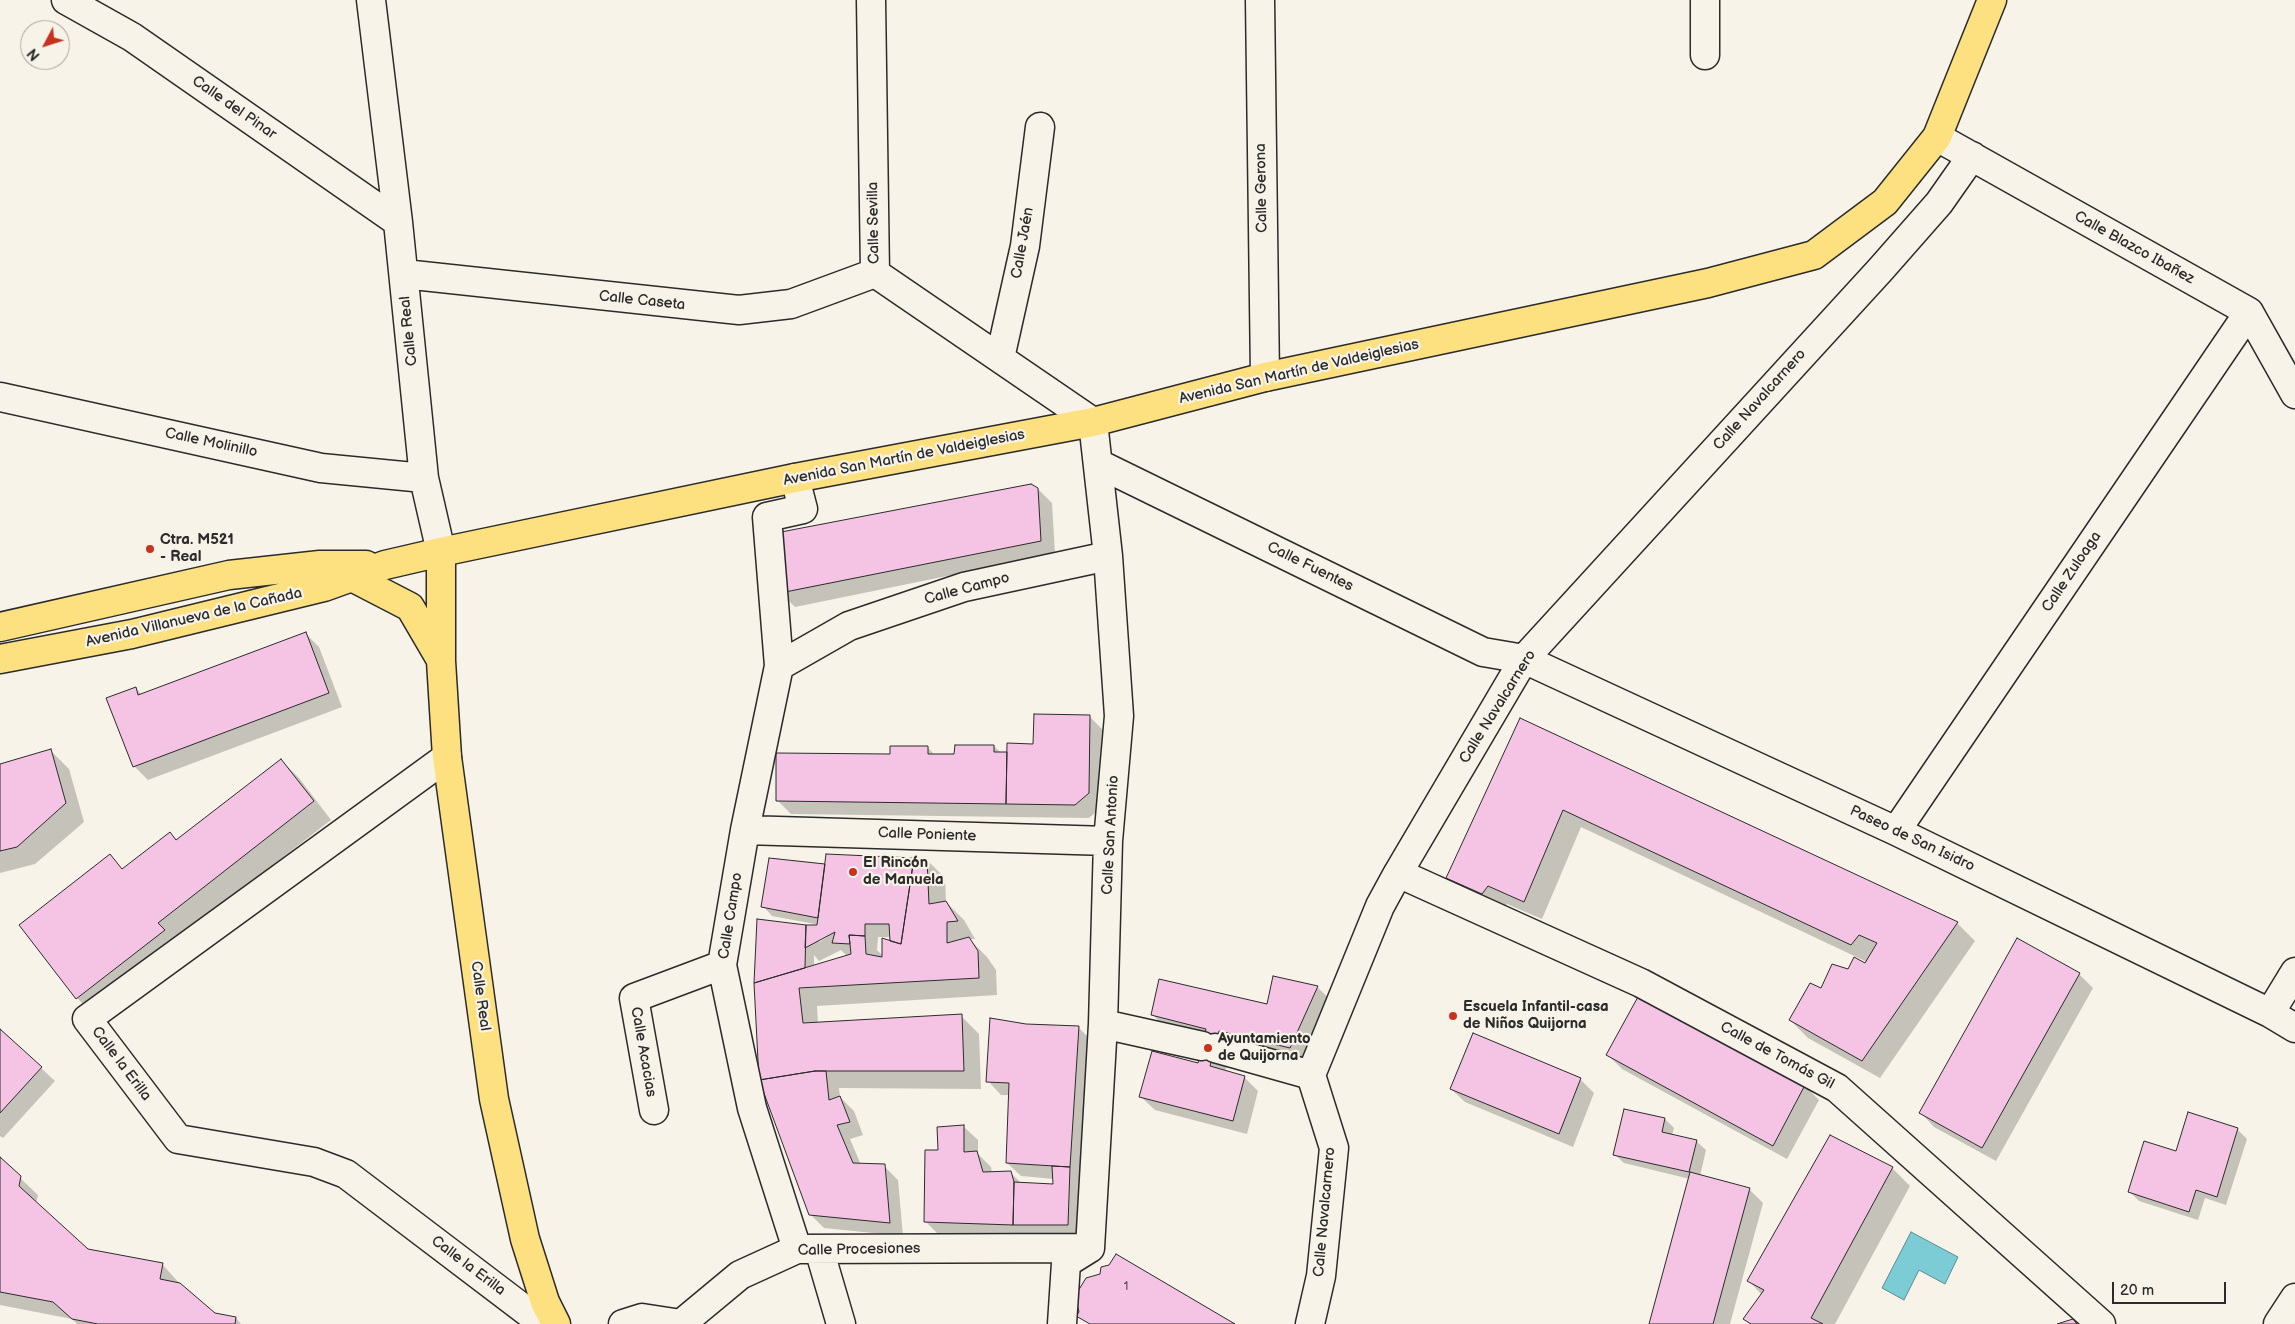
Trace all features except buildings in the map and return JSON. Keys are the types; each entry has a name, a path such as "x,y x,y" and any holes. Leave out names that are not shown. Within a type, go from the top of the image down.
{"main road":[{"name":"Avenida San Martín de Valdeiglesias","path":"441,552 795,478 1093,422 1265,377 1708,284 1814,254 1884,202 1937,136 1992,0"},
{"name":"Avenida Villanueva de la Cañada","path":"0,659 132,634 324,588 385,565 441,552"},
{"name":"Calle Real","path":"441,552 441,661 447,757 494,1099 540,1316"},
{"name":"Avenida Villanueva de la Cañada","path":"0,627 229,575 320,566 385,565"},
{"name":"Calle Real","path":"352,577 410,607 441,661"}],"street":[{"name":"Calle del Pinar","path":"66,0 132,37 398,222"},
{"name":"Calle Real","path":"371,0 404,274 424,478 441,552"},
{"name":"Calle Sevilla","path":"871,0 875,273 1093,422"},
{"name":"Calle Gerona","path":"1260,0 1265,377"},
{"path":"1705,0 1705,55"},
{"name":"Calle Jaén","path":"1000,358 1025,246 1040,127"},
{"name":"Calle Blazco Ibañez","path":"1937,136 2249,312"},
{"name":"Calle Navalcarnero","path":"1310,1324 1321,1276 1334,1148 1311,1075 1380,906 1398,873 1524,659 1881,269 1939,203 1972,156"},
{"name":"Calle Caseta","path":"404,274 739,310 791,304 875,273"},
{"path":"2249,312 2295,394"},
{"name":"Calle Zuloaga","path":"1896,831 2249,312"},
{"name":"Calle Molinillo","path":"0,397 322,468 424,478"},
{"name":"Calle San Antonio","path":"1090,1248 1103,1024 1108,841 1119,716 1108,556 1093,422"},
{"name":"Calle Fuentes","path":"1099,464 1483,652 1524,659"},
{"name":"Calle Campo","path":"795,478 803,509 767,517 779,666 745,830 722,965 752,1108 808,1249 841,1324"},
{"name":"Calle Campo","path":"779,666 849,626 964,587 1108,556"},
{"name":"Paseo de San Isidro","path":"1524,659 1896,831 2270,1013 2295,1028"},
{"name":"Calle la Erilla","path":"447,757 87,1019 178,1139 314,1162 346,1174 540,1316"},
{"name":"Calle Poniente","path":"745,830 1108,841"},
{"name":"Calle de Tomás Gil","path":"1398,873 1641,983 1837,1088 2101,1324"},
{"name":"Calle Acacias","path":"654,1110 634,998 722,965"},
{"path":"2270,1013 2295,972"},
{"path":"1103,1024 1208,1047 1311,1075"},
{"path":"1062,1324 1066,1263 1090,1248"},
{"name":"Calle Procesiones","path":"623,1324 642,1318 681,1324 740,1275 808,1249 1090,1248"},
{"path":"2278,1324 2295,1298"}],"water":[{"path":"1911,1232 1958,1257 1945,1284 1919,1270 1904,1300 1882,1288"}],"place":[{"name":"Ctra. M521 - Real","path":"150,549"},
{"name":"El Rincón de Manuela","path":"853,872"},
{"name":"Escuela Infantil-casa de Niños Quijorna","path":"1453,1016"},
{"name":"Ayuntamiento de Quijorna","path":"1208,1048"}]}
